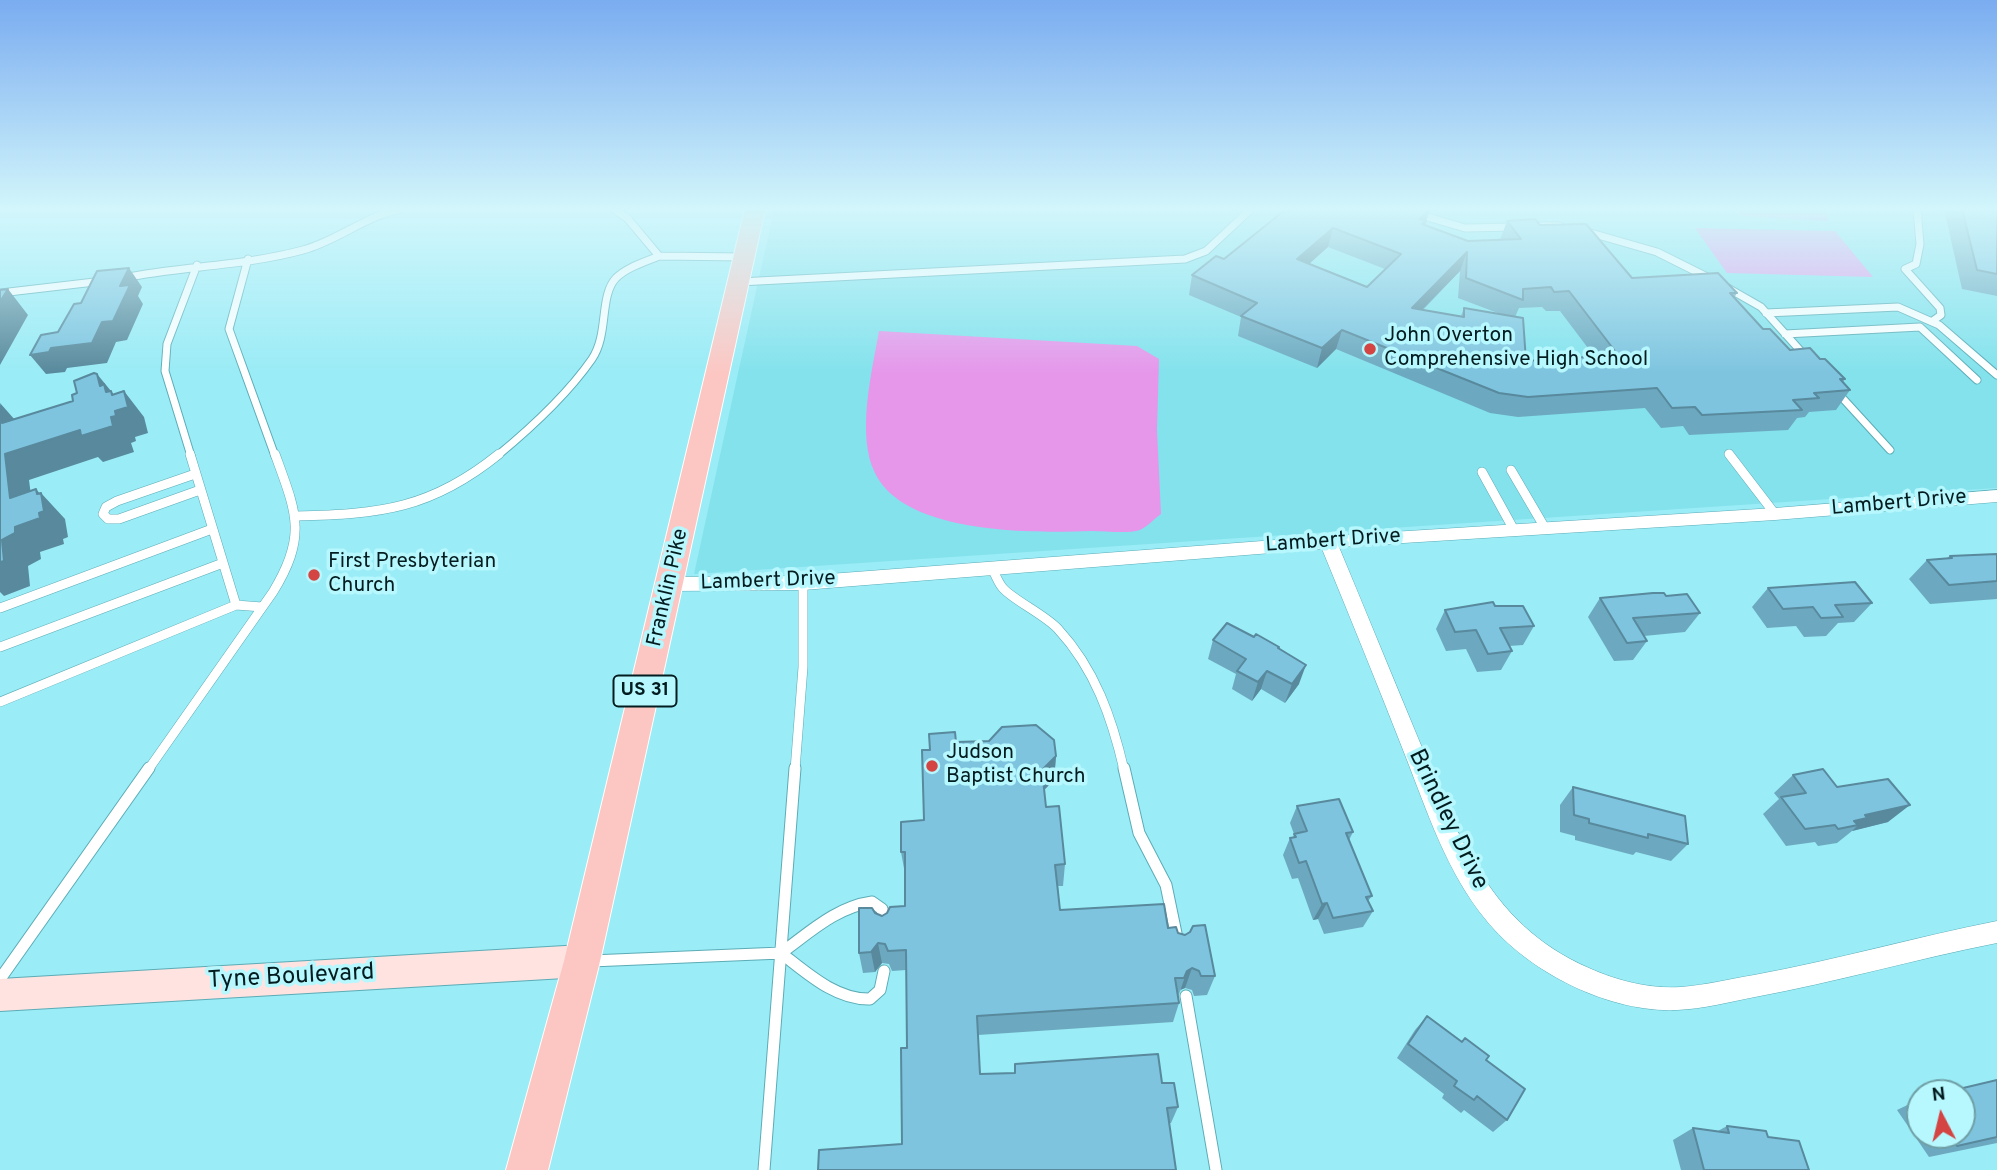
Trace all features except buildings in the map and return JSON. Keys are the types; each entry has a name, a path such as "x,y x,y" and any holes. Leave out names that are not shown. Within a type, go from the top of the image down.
{"main road":[{"name":"Franklin Pike","path":"527,1170 582,961 742,264"}],"street":[{"name":"Lambert Drive","path":"670,584 803,583 1328,542 1775,514 1997,496"},
{"name":"Brindley Drive","path":"1328,542 1436,806 1470,877 1495,914 1516,934 1559,965 1609,987 1650,998 1671,999 1787,980 1997,932"},
{"name":"Tyne Boulevard","path":"0,995 582,961"}],"lane":[{"path":"0,293 115,279 209,264"},
{"path":"0,979 282,579 291,559 297,532 296,516 229,329 247,264"},
{"path":"296,516 371,514 406,507 452,490 481,471 552,404 591,360 602,339 608,292 614,281 624,272 642,264"},
{"path":"707,264 741,269 959,264"},
{"path":"1681,264 1766,313 1816,369"},
{"path":"1916,264 1905,269 1940,308 1941,315 1934,320"},
{"path":"197,265 174,321 164,358 195,474 236,605"},
{"path":"1766,313 1898,307 1922,313 1934,320 1997,375"},
{"path":"1785,334 1920,327 1977,380"},
{"path":"1833,387 1890,450"},
{"path":"1729,454 1775,514"},
{"path":"1511,470 1545,528"},
{"path":"1482,472 1514,530"},
{"path":"195,474 117,501 106,507 103,514 108,520 119,519 200,490"},
{"path":"0,608 212,529"},
{"path":"0,647 223,563"},
{"path":"992,568 1003,589 1038,611 1058,629 1078,654 1097,686 1116,735 1139,833 1166,885 1178,947"},
{"path":"764,1170 804,651 803,583"},
{"path":"0,702 236,605 261,607"},
{"path":"582,961 781,953 856,902 872,902 878,906 885,918 885,928"},
{"path":"781,953 831,989 854,1001 872,998 882,987 884,971"},
{"path":"1186,996 1216,1170"}],"shaded area":[{"name":"John Overton Comprehensive High School","path":"762,264 1997,264 1997,488 694,574"},
{"path":"1720,264 1862,264 1873,277 1727,273"},
{"path":"879,331 1137,346 1159,359 1157,430 1161,514 1143,529 1135,531 1037,532 973,526 941,519 913,508 891,493 875,473 869,458 867,403"}],"place":[{"name":"John Overton Comprehensive High School","path":"1370,349"},
{"name":"First Presbyterian Church","path":"314,575"},
{"name":"Judson Baptist Church","path":"932,766"}]}
